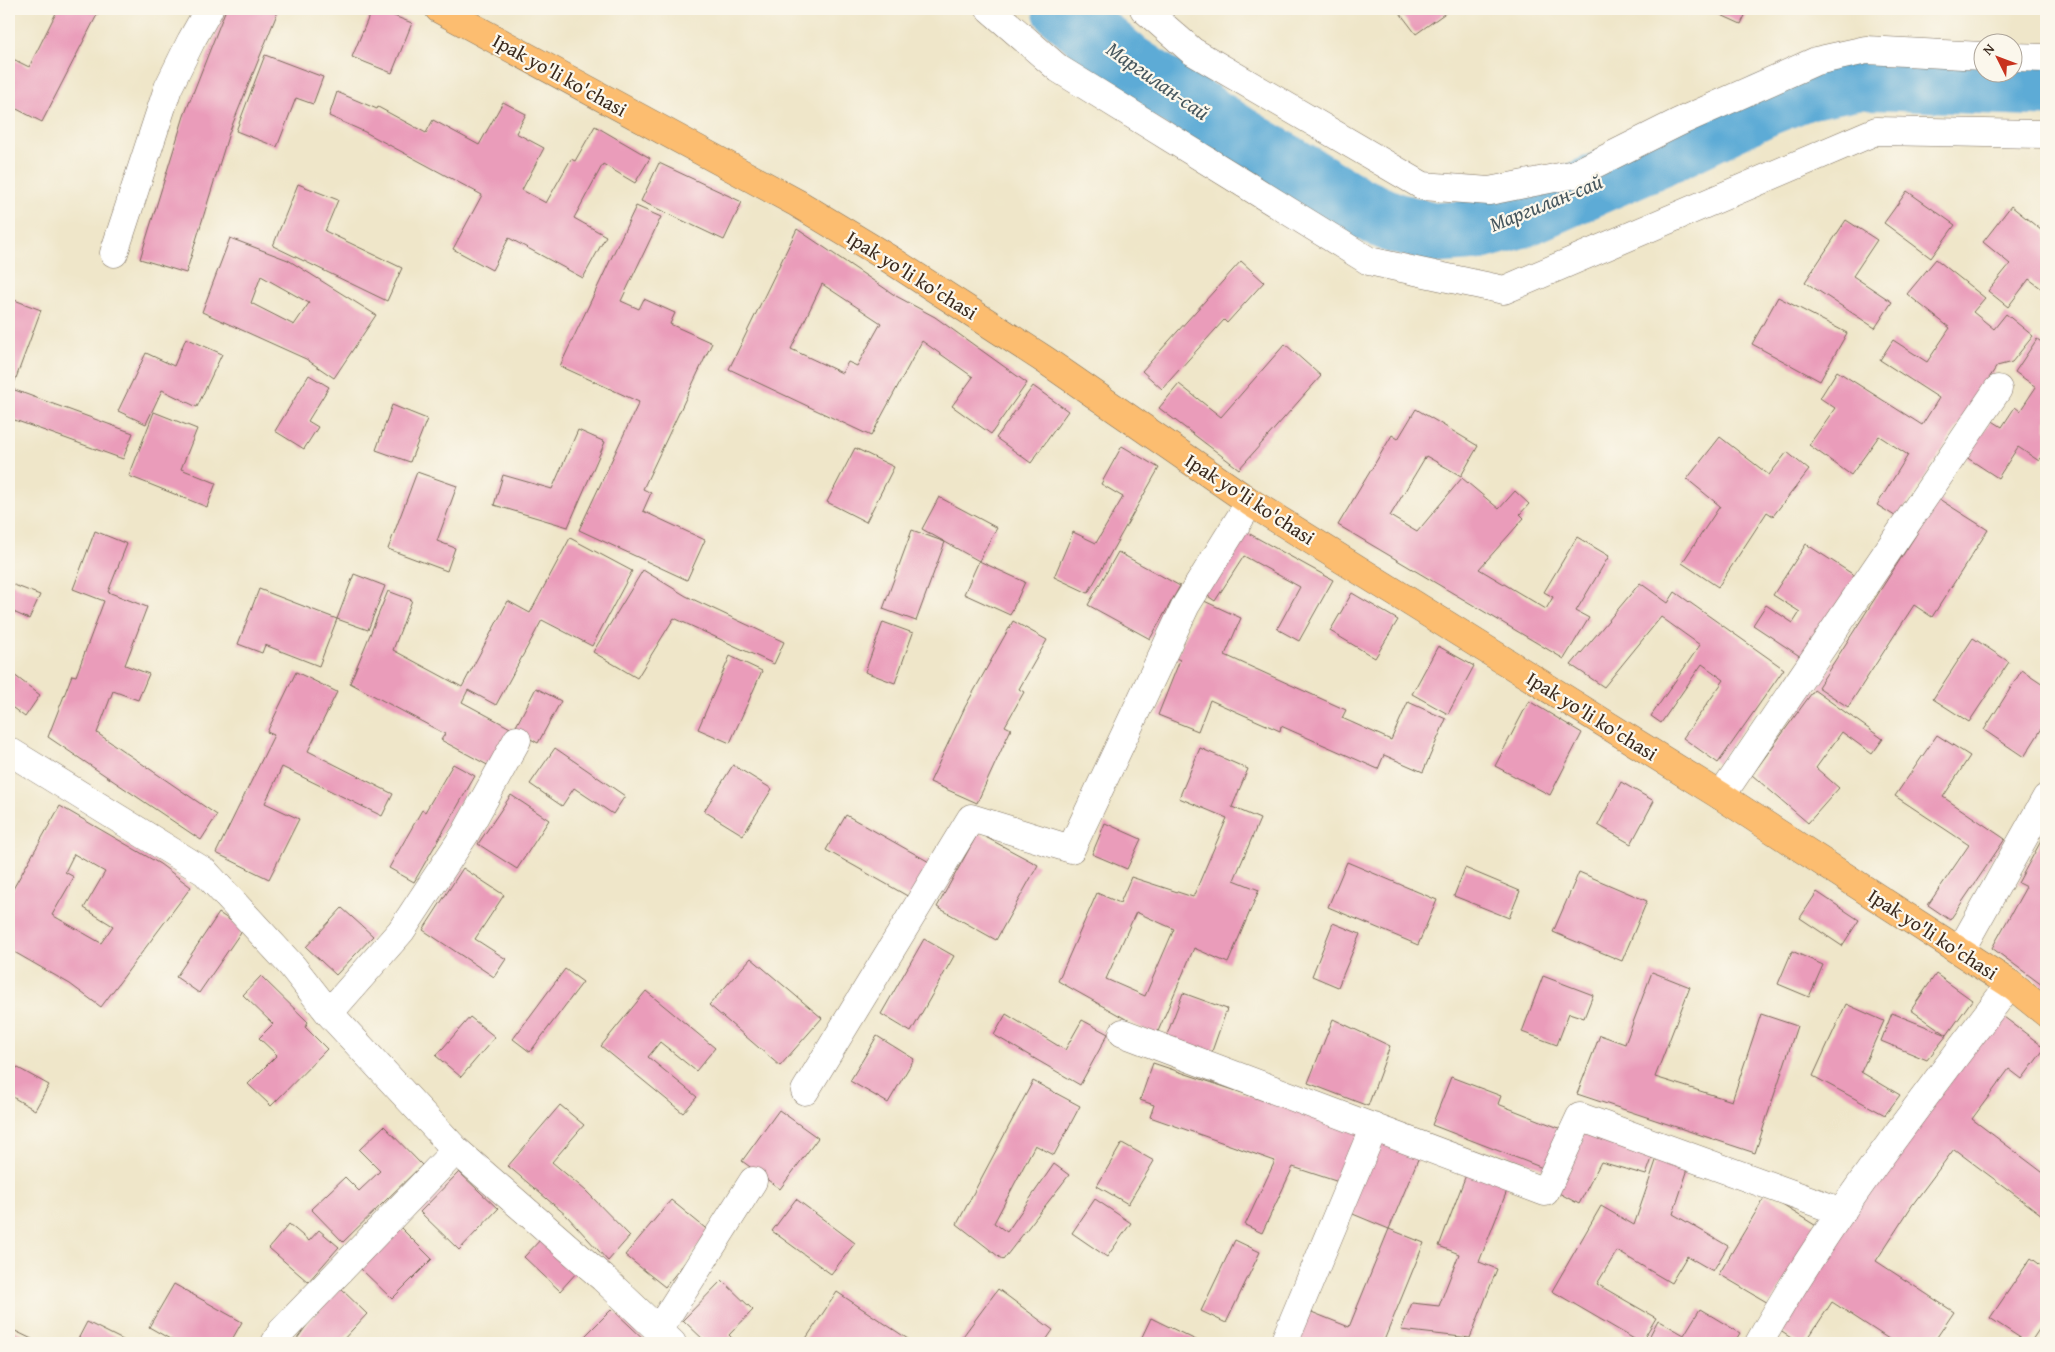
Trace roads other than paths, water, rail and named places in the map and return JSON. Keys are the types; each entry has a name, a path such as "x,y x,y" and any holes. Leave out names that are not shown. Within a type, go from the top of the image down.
{"main road":[{"name":"Ipak yo'li ko'chasi","path":"439,9 797,203 891,260 1045,360 1250,502 1720,796 2010,984 2046,1014"}],"street":[{"path":"114,253 168,88 191,40 209,9"},
{"path":"990,9 1059,69 1369,261 1504,290 1876,131 2046,134"},
{"path":"1144,9 1192,51 1423,186 1489,191 1575,174 1679,122 1816,61 1866,50 1972,55"},
{"path":"2022,57 2046,58"},
{"path":"1720,796 1998,389"},
{"path":"805,1090 971,818 1071,849 1186,605 1250,502"},
{"path":"329,1013 401,932 465,834 517,740"},
{"path":"9,751 205,872 292,966 329,1013 456,1150 666,1336 753,1181"},
{"path":"1960,951 2046,798"},
{"path":"1759,1343 1842,1212 2010,984"},
{"path":"1123,1033 1545,1192 1580,1117 1842,1212"},
{"path":"1284,1343 1374,1127"},
{"path":"275,1343 282,1330 456,1150"}],"waterway":[{"name":"Маргилан-сай","path":"1063,9 1128,64 1240,137 1354,205 1394,223 1436,233 1478,230 1522,217 1678,148 1765,106 1808,89 1857,79 2046,86"}]}
